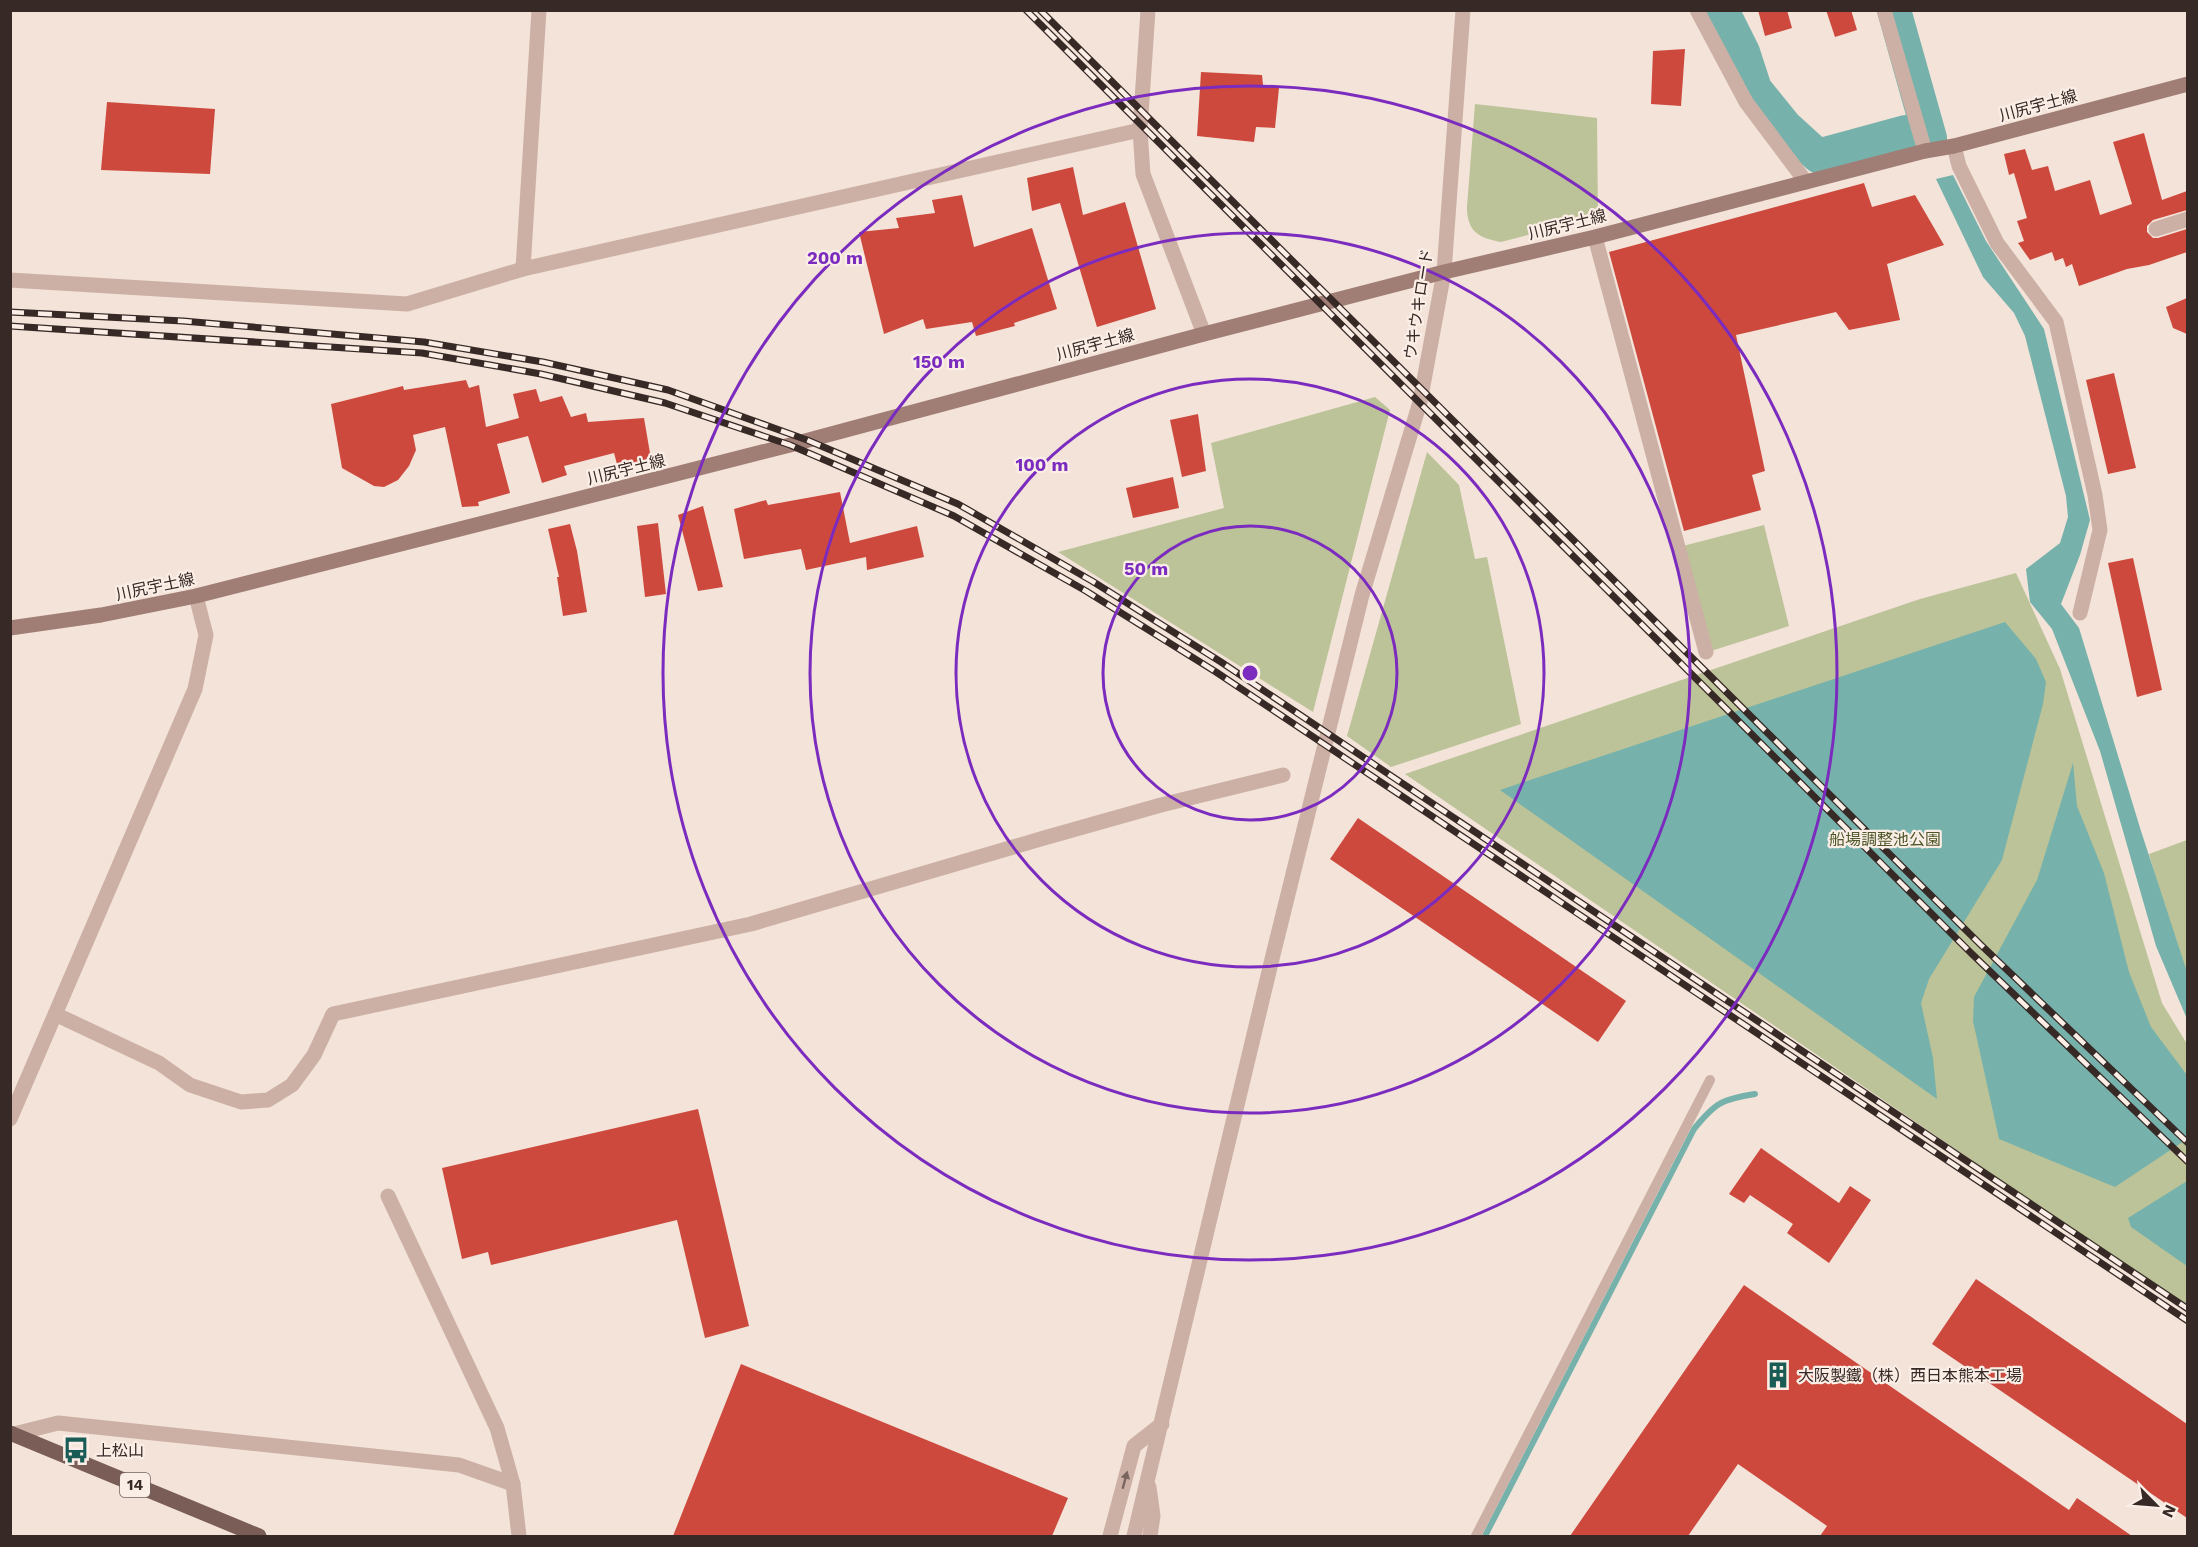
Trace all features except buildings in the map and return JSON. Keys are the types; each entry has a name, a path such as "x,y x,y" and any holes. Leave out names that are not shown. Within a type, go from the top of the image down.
{"main road":[{"name":"川尻宇土線","path":"10,628 101,615 196,596 779,448 1444,272 1595,237 2187,84"},
{"name":"14","path":"12,1433 259,1536"}],"street":[{"path":"523,269 538,10"},
{"path":"1148,10 1140,130 1143,174 1204,334"},
{"name":"ウキウキロード","path":"1134,1536 1272,958 1362,595 1420,402 1444,272 1463,10"},
{"path":"1697,10 1746,102 1806,182"},
{"path":"1884,10 1925,151"},
{"path":"10,280 407,304 523,269 1140,130"},
{"path":"1954,146 1959,166 1997,243 2056,322 2095,495 2100,530 2080,613"},
{"path":"2156,230 2187,219"},
{"path":"1595,237 1706,652"},
{"path":"10,1119 57,1015 195,689 206,635 196,596"},
{"path":"57,1015 159,1063 190,1084 241,1102 268,1100 292,1085 314,1055 333,1014 751,924 1044,837 1283,775"},
{"path":"388,1196 497,1428 513,1484 519,1536"},
{"path":"12,1433 58,1423 459,1465 513,1484"},
{"path":"1110,1536 1134,1446 1162,1424"},
{"path":"1148,1478 1153,1516 1150,1536"}],"lane":[{"path":"1476,1536 1710,1080"}],"green space":[{"path":"1475,104 1597,118 1598,217 1501,242 1475,232 1469,222 1467,207"},
{"path":"1375,397 1390,410 1313,712 1058,552 1224,508 1211,443"},
{"path":"1427,452 1459,485 1475,559 1487,557 1521,724 1391,767 1347,736"},
{"path":"1764,525 1789,626 1711,651 1683,546"},
{"name":"船場調整池公園","path":"2016,573 2060,669 2162,1003 2187,1044 2187,1307 1405,774 1920,599"},
{"path":"2187,840 2187,979 2181,967 2149,854"}],"water":[{"path":"1953,175 1986,241 2044,329 2090,520 2080,555 2061,604 2079,628 2187,972 2187,1019 2156,946 2100,751 2052,629 2030,602 2026,569 2060,543 2068,517 2066,496 2025,336 2014,313 1983,277 1936,179"},
{"path":"2005,622 2036,659 2046,682 2043,704 2002,860 1929,979 1921,1003 1933,1058 1937,1099 1500,790"},
{"path":"2073,763 2077,806 2104,873 2129,972 2151,1027 2187,1075 2187,1139 2115,1187 1999,1139 1973,1021 1974,997 2037,880"},
{"path":"2187,1181 2187,1266 2131,1227 2128,1218"}],"waterway":[{"path":"1722,10 1743,52 1755,89 1785,126 1818,156 1906,132"},
{"path":"1894,10 1930,138"},
{"path":"1485,1536 1694,1129 1708,1113 1720,1104 1727,1100 1755,1094"}],"railway":[{"path":"1026,10 1972,954 2188,1162"},
{"path":"1040,10 1981,945 2188,1143"},
{"path":"10,312 183,321 424,342 543,362 668,390 807,440 958,504 1092,581 1221,662 2188,1309"},
{"path":"10,326 422,353 541,374 665,403 790,445 954,516 1086,591 1216,672 2188,1321"}],"place":[{"name":"大阪製鐵（株）西日本熊本工場","path":"1778,1375"},
{"name":"上松山","path":"76,1450"}]}
